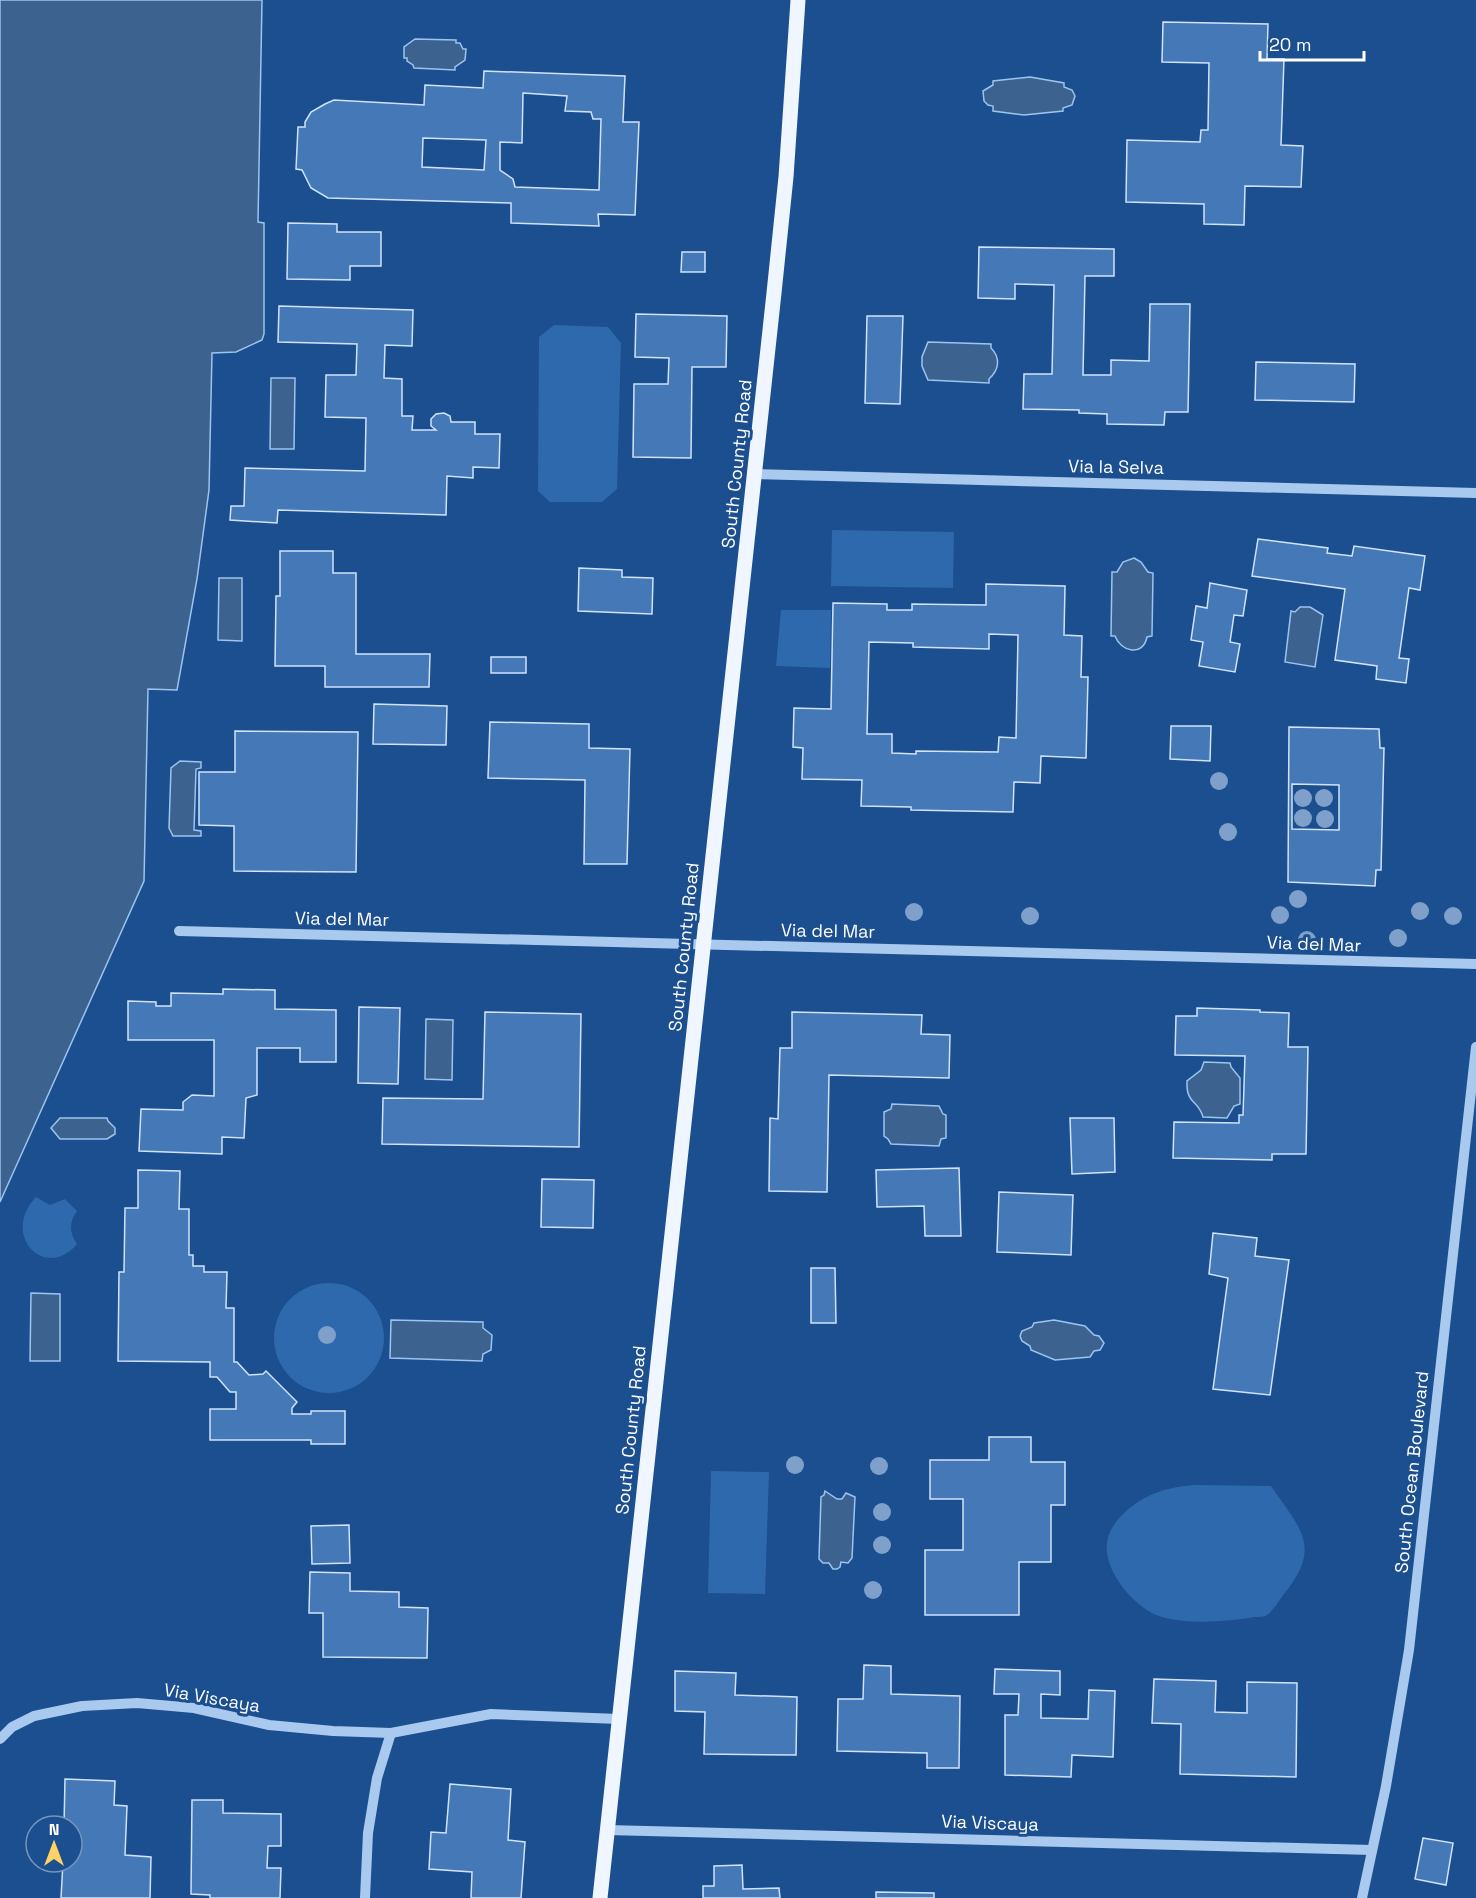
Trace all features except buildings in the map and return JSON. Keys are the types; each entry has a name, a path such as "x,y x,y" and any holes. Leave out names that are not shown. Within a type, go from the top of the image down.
{"main road":[{"name":"South County Road","path":"600,1898 786,177 798,0"}],"street":[{"name":"Via la Selva","path":"755,474 1476,493"},
{"name":"Via del Mar","path":"179,931 1476,964"},
{"name":"South Ocean Boulevard","path":"1362,1898 1386,1786 1409,1650 1476,1047"},
{"name":"Via Viscaya","path":"0,1739 12,1727 34,1716 82,1706 137,1703 194,1708 269,1725 333,1731 391,1732 491,1714 619,1719"},
{"path":"365,1898 368,1833 377,1778 391,1732"},
{"name":"Via Viscaya","path":"608,1830 1372,1850"}],"shaded area":[{"path":"0,0 262,0 258,222 264,223 264,334 262,340 236,352 212,353 209,490 197,579 177,690 148,689 144,881 0,1202"},
{"path":"415,39 456,40 456,43 460,43 463,49 466,49 465,60 455,67 455,70 414,68 407,58 404,58 404,47"},
{"path":"1030,77 1064,83 1064,87 1072,90 1075,96 1072,105 1063,108 1063,111 1024,115 993,111 993,106 984,101 983,91 993,85 993,81"},
{"path":"554,325 608,327 621,343 617,489 602,502 550,502 538,491 539,337"},
{"path":"928,342 991,344 997,364 989,383 928,380 922,366 922,357"},
{"path":"271,378 295,378 294,449 270,449"},
{"path":"832,530 954,532 953,588 831,586"},
{"path":"1134,558 1141,562 1148,572 1153,573 1152,636 1147,637 1145,643 1137,650 1127,649 1115,636 1111,636 1112,572 1117,572 1123,562"},
{"path":"219,578 242,578 242,641 218,640"},
{"path":"1300,607 1310,607 1323,615 1315,667 1285,662 1291,611 1295,612"},
{"path":"781,610 831,610 830,668 776,666"},
{"path":"180,761 201,762 201,768 196,769 194,830 201,831 201,836 173,836 169,828 171,768"},
{"path":"426,1019 453,1020 452,1080 425,1079"},
{"path":"1204,1062 1230,1063 1240,1078 1240,1104 1234,1106 1227,1118 1203,1117 1188,1094 1187,1081 1201,1070"},
{"path":"892,1104 939,1106 946,1115 946,1138 941,1139 939,1146 891,1144 884,1136 884,1112 891,1109"},
{"path":"60,1118 107,1118 115,1128 115,1134 107,1139 60,1139 51,1128"},
{"path":"36,1197 50,1205 65,1199 77,1211 72,1219 71,1227 77,1244 65,1254 52,1258 40,1256 31,1249 25,1239 23,1226 26,1211"},
{"path":"329,1283 350,1288 368,1299 379,1317 384,1338 379,1359 368,1377 350,1388 329,1393 308,1388 290,1377 279,1359 274,1338 279,1317 290,1299 308,1288"},
{"path":"31,1293 60,1294 60,1361 30,1361"},
{"path":"391,1320 483,1322 483,1328 492,1335 491,1350 483,1354 482,1361 390,1358"},
{"path":"1054,1320 1085,1326 1094,1335 1099,1336 1104,1343 1100,1350 1094,1351 1090,1357 1055,1360 1031,1350 1030,1346 1022,1341 1020,1336 1022,1331 1032,1327 1034,1323"},
{"path":"711,1471 769,1472 765,1594 708,1593"},
{"path":"1197,1485 1271,1486 1298,1526 1305,1550 1302,1563 1296,1577 1267,1615 1201,1622 1160,1616 1150,1612 1130,1596 1114,1574 1107,1549 1108,1537 1122,1516 1150,1495 1173,1488"},
{"path":"825,1491 837,1499 842,1499 846,1493 855,1497 852,1558 848,1563 841,1562 837,1569 833,1569 829,1563 823,1563 819,1559 821,1497"}]}
